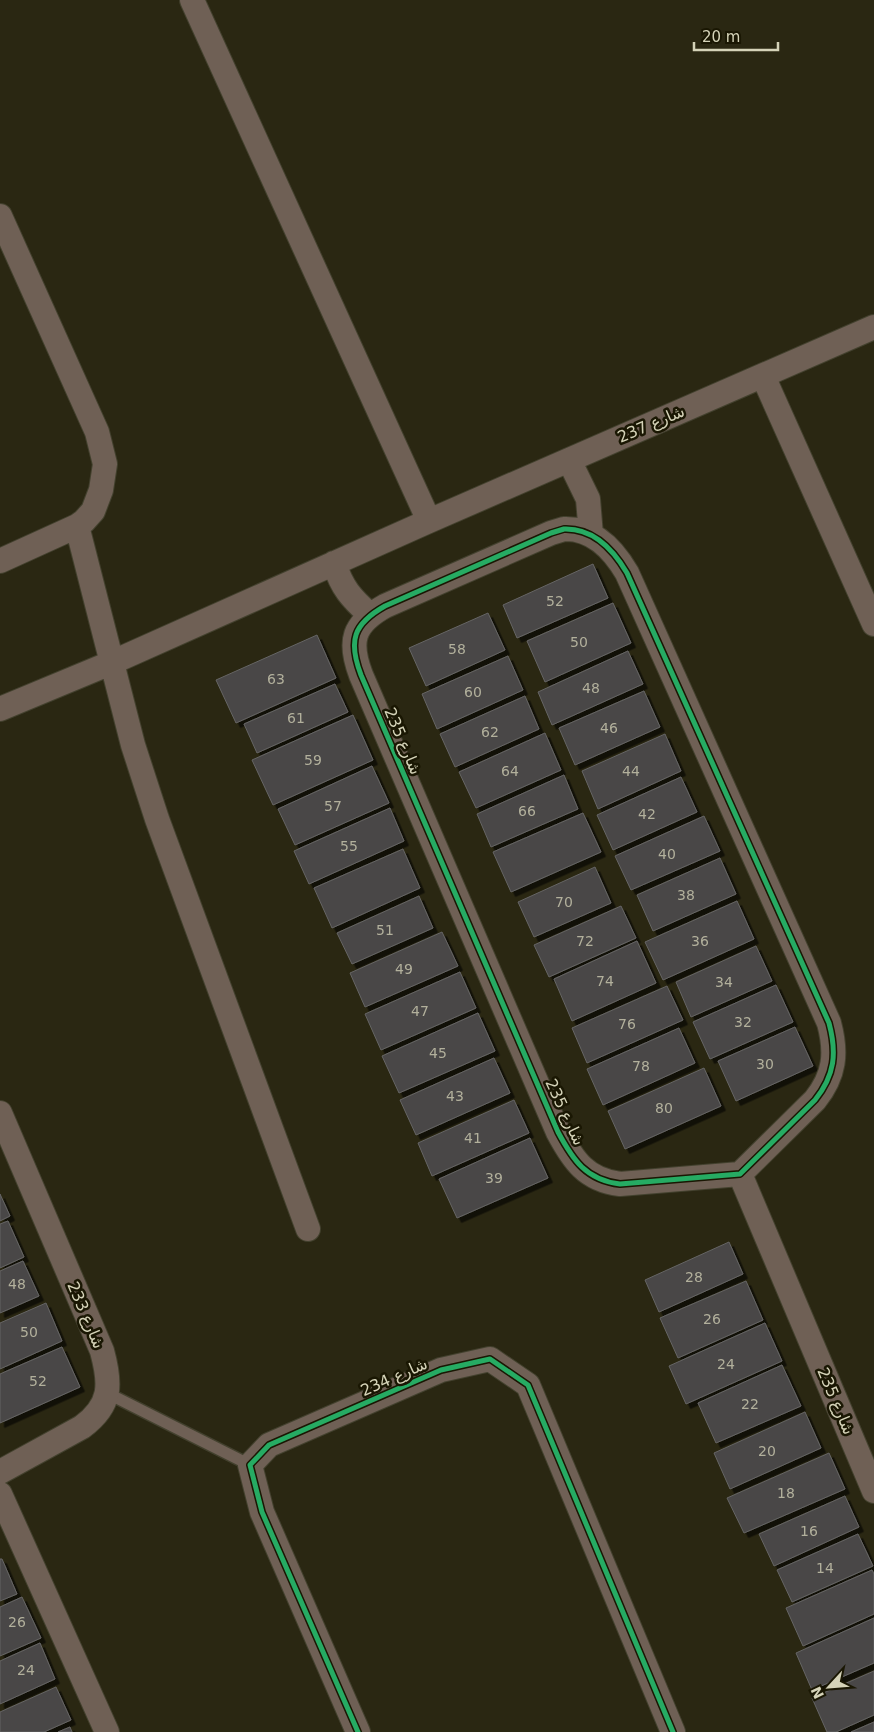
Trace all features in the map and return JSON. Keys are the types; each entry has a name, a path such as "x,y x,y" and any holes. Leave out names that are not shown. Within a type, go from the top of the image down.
{"street":[{"path":"192,0 429,521"},
{"path":"0,216 97,432 105,464 101,490 97,503 89,516 77,526 0,561"},
{"name":"شارع 237","path":"0,709 113,662 429,521 874,327"},
{"path":"763,376 874,624"},
{"path":"569,460 588,499 591,535"},
{"path":"77,526 113,662 132,745 157,819 308,1229"},
{"name":"شارع 235","path":"564,529 581,530 612,550 627,573 829,1023 833,1038 834,1054 832,1067 822,1092 740,1174 620,1184 597,1179 586,1171 568,1150 554,1123 358,666 354,643 358,629 370,616 385,606 564,529"},
{"path":"334,563 346,592 370,616"},
{"name":"شارع 233","path":"0,1113 102,1351 108,1379 107,1393"},
{"name":"شارع 235","path":"740,1174 874,1491"},
{"name":"شارع 234","path":"250,1465 269,1446 441,1370 490,1359 528,1385 673,1732"},
{"path":"0,1472 92,1420 104,1403 107,1393"},
{"path":"250,1465 262,1512 358,1732"},
{"path":"0,1494 107,1732"}],"lane":[{"path":"107,1393 250,1465"}],"building":[{"path":"593,564 608,598 517,638 503,605"},
{"path":"613,603 631,643 545,682 527,641"},
{"path":"488,613 505,650 426,686 409,648"},
{"path":"317,635 336,678 236,723 216,680"},
{"path":"628,651 643,684 552,725 538,692"},
{"path":"508,656 523,690 437,729 422,694"},
{"path":"335,684 348,712 257,753 244,724"},
{"path":"644,691 660,727 575,765 559,728"},
{"path":"525,696 539,729 455,767 440,734"},
{"path":"353,715 373,760 273,805 252,760"},
{"path":"545,733 561,770 476,808 459,772"},
{"path":"665,734 681,771 598,809 582,771"},
{"path":"372,766 389,803 295,845 278,809"},
{"path":"564,775 578,809 491,847 477,814"},
{"path":"681,777 697,812 613,850 597,815"},
{"path":"390,808 404,841 309,884 294,851"},
{"path":"583,813 601,852 511,892 493,852"},
{"path":"704,816 720,851 631,890 615,856"},
{"path":"403,849 420,888 332,928 314,888"},
{"path":"720,858 736,894 653,931 637,895"},
{"path":"595,867 611,903 534,937 518,902"},
{"path":"419,896 433,928 352,964 337,933"},
{"path":"737,901 754,939 663,980 645,942"},
{"path":"621,906 636,938 549,977 534,945"},
{"path":"442,932 458,966 365,1007 350,973"},
{"path":"637,941 656,983 572,1021 554,979"},
{"path":"756,946 772,981 691,1017 676,982"},
{"path":"460,972 476,1008 381,1050 365,1014"},
{"path":"776,985 793,1022 710,1059 693,1022"},
{"path":"667,986 683,1020 587,1063 572,1028"},
{"path":"478,1013 495,1051 399,1093 382,1056"},
{"path":"795,1027 813,1066 736,1101 718,1061"},
{"path":"679,1028 695,1063 603,1105 587,1069"},
{"path":"494,1058 510,1093 416,1135 400,1100"},
{"path":"704,1068 721,1106 625,1149 608,1111"},
{"path":"514,1100 529,1133 432,1176 418,1143"},
{"path":"530,1138 548,1178 457,1218 439,1179"},
{"path":"0,1194 10,1216 0,1221"},
{"path":"8,1221 24,1257 0,1268 0,1224"},
{"path":"729,1242 743,1274 659,1312 645,1280"},
{"path":"23,1261 39,1296 0,1313 0,1271"},
{"path":"746,1281 763,1320 678,1358 660,1318"},
{"path":"46,1303 62,1341 0,1369 0,1323"},
{"path":"765,1323 782,1361 686,1404 669,1366"},
{"path":"62,1347 80,1387 0,1423 0,1374"},
{"path":"782,1365 801,1406 716,1443 698,1403"},
{"path":"805,1412 821,1448 730,1489 714,1453"},
{"path":"829,1453 845,1489 744,1533 727,1498"},
{"path":"845,1496 859,1527 774,1566 759,1534"},
{"path":"858,1534 873,1566 792,1602 777,1570"},
{"path":"0,1559 2,1559 17,1594 0,1601"},
{"path":"872,1570 874,1574 874,1614 803,1646 786,1608"},
{"path":"22,1597 41,1638 0,1656 0,1607"},
{"path":"874,1618 874,1663 812,1690 796,1653"},
{"path":"40,1643 55,1679 0,1704 0,1661"},
{"path":"874,1671 874,1715 836,1732 827,1732 812,1698"},
{"path":"56,1687 71,1720 44,1732 0,1732 0,1712"},
{"path":"874,1722 874,1732 851,1732"},
{"path":"70,1727 72,1732 58,1732"}],"cycle path":[{"path":"564,529 584,532 593,536 609,548 627,573 829,1023 832,1034 833,1054 830,1073 822,1091 740,1174 620,1184 598,1178 589,1173 575,1160 558,1132 357,663 354,643 356,634 360,627 374,613 385,606 564,529"},
{"path":"358,1732 262,1512 250,1465 269,1445 441,1370 490,1359 528,1385 673,1732"}]}
